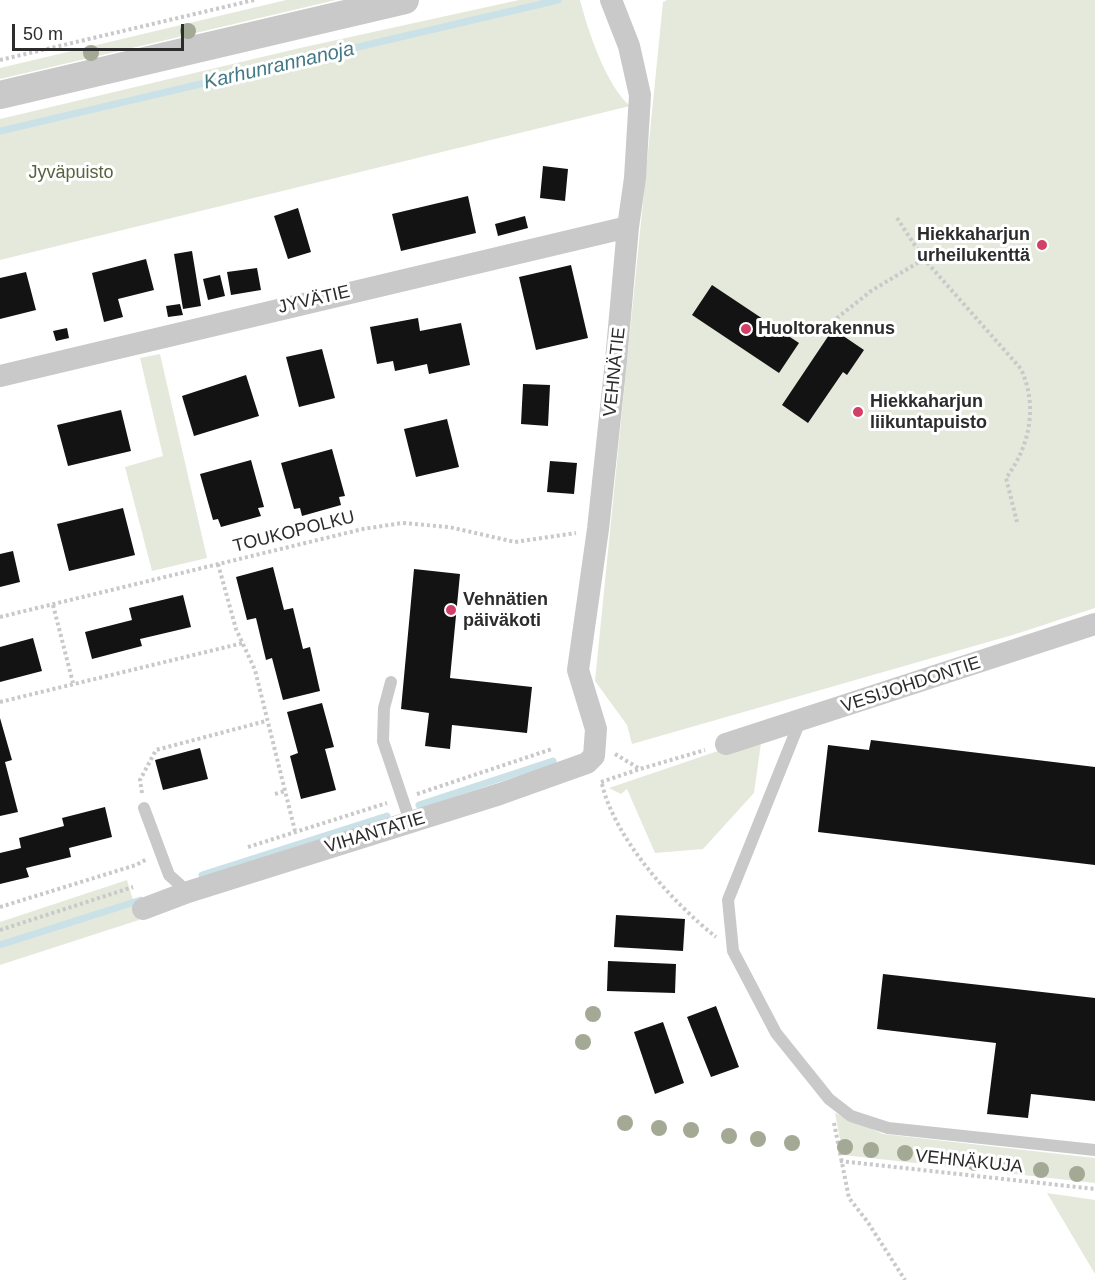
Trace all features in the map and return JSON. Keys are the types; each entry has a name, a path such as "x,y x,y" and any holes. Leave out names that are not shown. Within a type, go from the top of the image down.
{"street":[{"path":"0,95 405,0"},
{"name":"VEHNÄTIE","path":"597,745 596,729 578,670 598,529 628,227 636,178 640,95 629,46 611,0"},
{"name":"JYVÄTIE","path":"0,376 628,227"},
{"name":"VESIJOHDONTIE","path":"726,744 1095,624"},
{"name":"VIHANTATIE","path":"143,909 188,892 500,794 586,763 594,756 597,745"}],"lane":[{"path":"391,682 384,708 383,741 410,821"},
{"path":"800,721 728,900 732,951 776,1033 829,1099 851,1116 888,1128 1095,1150"},
{"path":"144,808 158,852 169,875 188,892"}],"path":[{"path":"0,60 254,0"},
{"path":"897,218 924,259 1021,369 1028,384 1031,400 1027,438 1020,458 1006,478 1017,522"},
{"path":"832,322 871,291 924,259"},
{"name":"TOUKOPOLKU","path":"0,617 363,529 402,523 449,527 515,542 598,529"},
{"path":"218,564 243,643 255,670 295,831"},
{"path":"53,605 73,683"},
{"path":"0,702 243,643"},
{"path":"144,808 140,780 156,750 266,721"},
{"path":"602,784 606,802 652,875 694,920 732,951"},
{"path":"275,794 285,791"},
{"path":"0,907 136,865 158,852"},
{"path":"829,1099 849,1198 867,1221 905,1280"},
{"name":"VEHNÄKUJA","path":"840,1161 1095,1189"}],"green space":[{"path":"286,0 336,0 0,79 0,68"},
{"name":"Jyväpuisto","path":"519,0 580,0 593,42 606,71 621,97 630,106 0,260 0,119 300,48"},
{"name":"Hiekkaharjun liikuntapuisto","path":"667,0 1095,0 1095,608 1016,634 632,744 627,725 595,681 663,2"},
{"path":"160,354 207,558 152,571 125,467 163,456 140,358"},
{"path":"762,736 754,793 703,849 655,853 627,789 621,794 609,788"},
{"path":"127,880 139,920 0,965 0,922"},
{"path":"835,1113 883,1134 1095,1158 1095,1183 843,1155"},
{"path":"1047,1193 1095,1200 1095,1274"}],"building":[{"path":"543,166 568,169 565,201 540,198"},
{"path":"468,196 476,233 401,251 392,214"},
{"path":"298,208 311,252 288,259 274,216"},
{"path":"525,216 528,228 498,236 495,224"},
{"path":"192,251 201,306 183,309 174,254"},
{"path":"146,259 154,290 118,299 123,317 104,322 92,273"},
{"path":"571,265 588,338 536,350 519,277"},
{"path":"257,268 261,290 231,295 227,272"},
{"path":"26,272 36,310 0,319 0,278"},
{"path":"220,275 225,296 208,300 203,279"},
{"name":"Huoltorakennus","path":"712,285 799,343 779,373 692,315"},
{"path":"180,304 183,315 168,317 166,306"},
{"path":"418,318 420,331 461,323 470,365 429,374 427,364 395,371 393,361 377,364 370,327"},
{"path":"67,328 69,338 56,341 53,331"},
{"name":"Huoltorakennus","path":"833,329 864,350 847,375 843,372 808,423 782,405"},
{"path":"322,349 335,398 299,407 286,357"},
{"path":"246,375 259,416 194,436 182,396"},
{"path":"523,384 550,385 548,426 521,424"},
{"path":"121,410 131,451 68,466 57,425"},
{"path":"447,419 459,467 416,477 404,429"},
{"path":"332,449 345,496 339,497 341,505 302,516 300,508 294,509 281,463"},
{"path":"251,460 264,507 258,508 261,516 221,527 218,519 213,520 200,474"},
{"path":"550,461 577,463 574,494 547,492"},
{"path":"123,508 135,555 69,571 57,524"},
{"path":"13,551 20,582 0,587 0,554"},
{"path":"273,567 284,610 293,608 303,649 310,647 320,691 283,700 272,658 266,660 256,618 247,620 236,577"},
{"path":"414,569 460,574 450,678 532,687 527,733 452,725 450,749 425,746 429,713 401,709"},
{"path":"183,595 191,627 140,639 142,646 92,659 85,632 132,620 129,608"},
{"path":"33,638 42,671 0,682 0,647"},
{"path":"322,703 334,747 325,749 336,790 301,799 290,756 298,753 287,712"},
{"path":"0,718 12,760 5,762 18,812 0,816"},
{"path":"871,740 1095,767 1095,865 818,832 828,745 869,750"},
{"path":"200,748 208,779 163,790 155,760"},
{"path":"105,807 112,837 69,848 71,857 26,868 29,877 0,884 0,853 21,848 19,838 64,826 62,818"},
{"path":"616,915 685,919 683,951 614,947"},
{"path":"608,961 676,964 675,993 607,991"},
{"path":"883,974 1095,998 1095,1101 1031,1094 1028,1118 987,1114 996,1043 877,1029"},
{"path":"716,1006 739,1067 711,1077 687,1017"},
{"path":"663,1022 684,1083 655,1094 634,1032"}],"waterway":[{"name":"Karhunrannanoja","path":"0,131 558,0"},
{"path":"419,805 553,761"},
{"path":"202,875 387,816"},
{"path":"0,945 141,900"}],"place":[{"name":"Hiekkaharjun urheilukenttä","path":"1042,245"},
{"name":"Huoltorakennus","path":"746,329"},
{"name":"Hiekkaharjun liikuntapuisto","path":"858,412"},
{"name":"Vehnätien päiväkoti","path":"451,610"}]}
